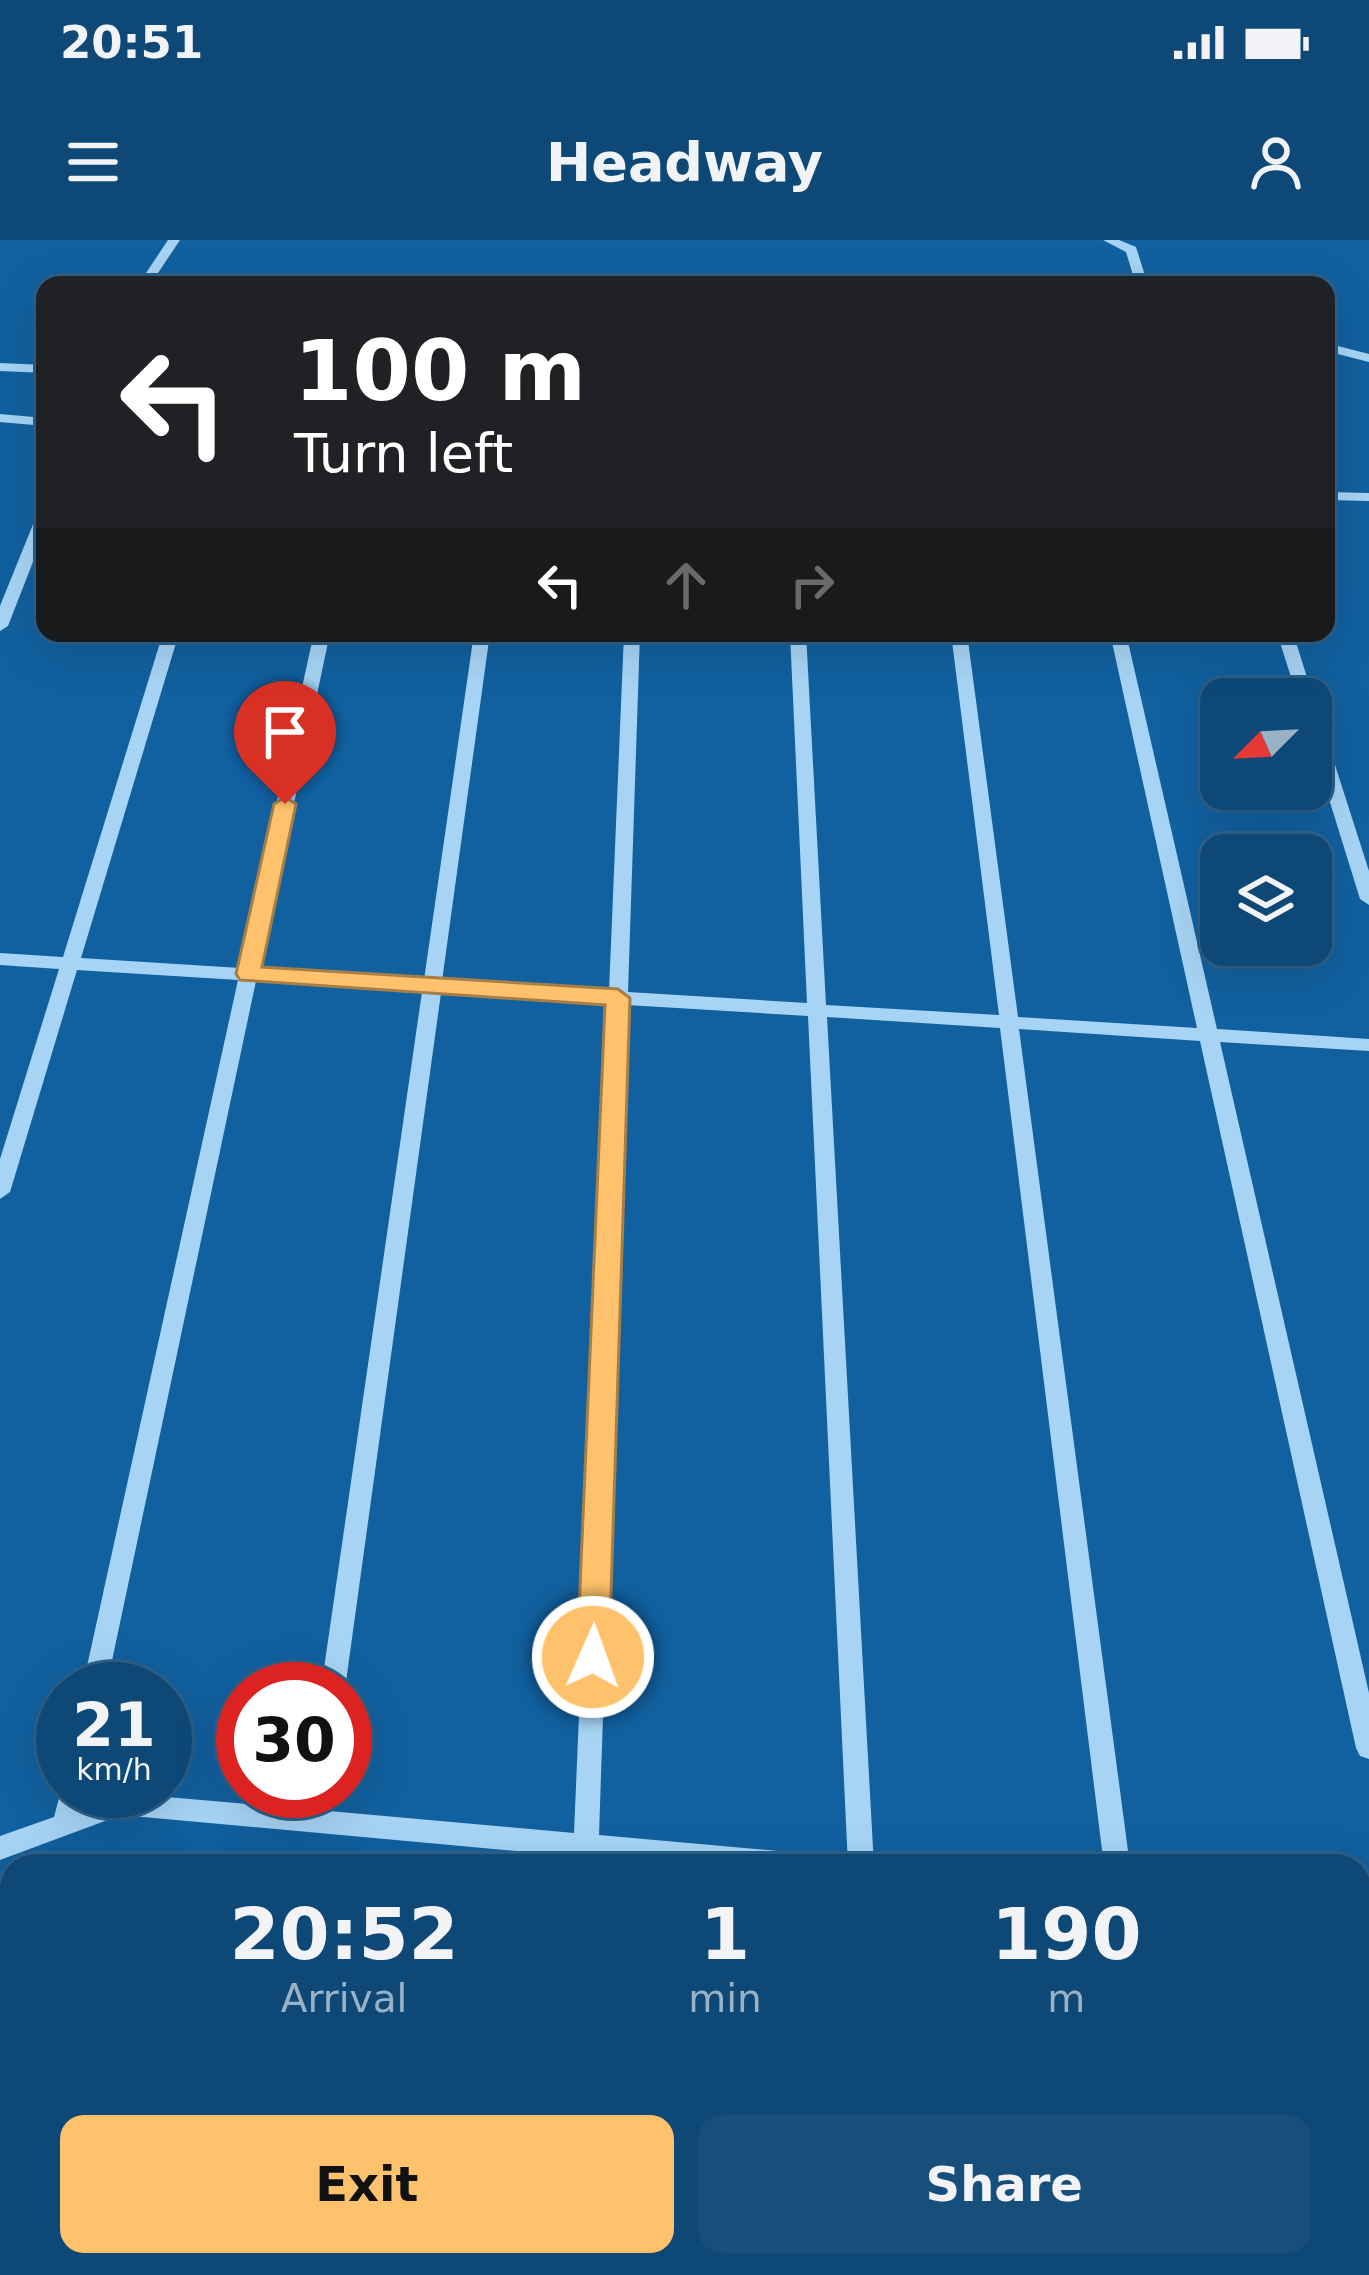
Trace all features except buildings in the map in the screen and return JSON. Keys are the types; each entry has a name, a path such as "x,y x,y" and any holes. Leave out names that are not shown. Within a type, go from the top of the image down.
{"street":[{"path":"150,276 174,240"},
{"path":"1109,240 1132,250 1139,276"},
{"path":"1335,349 1369,358"},
{"path":"0,367 36,369"},
{"path":"0,418 36,421"},
{"path":"1335,496 1369,497"},
{"path":"0,626 36,535"},
{"path":"0,1192 168,642"},
{"path":"100,1662 320,642"},
{"path":"338,1662 481,642"},
{"path":"586,1846 632,642"},
{"path":"798,642 860,1854"},
{"path":"959,642 1115,1854"},
{"path":"1120,642 1369,1748"},
{"path":"1288,642 1299,678"},
{"path":"1332,781 1369,898"},
{"path":"0,959 1369,1045"},
{"path":"0,1848 122,1804 677,1854"},
{"path":"65,1824 66,1818"}],"route":[{"path":"285,804 248,974 618,998 593,1657"}]}
